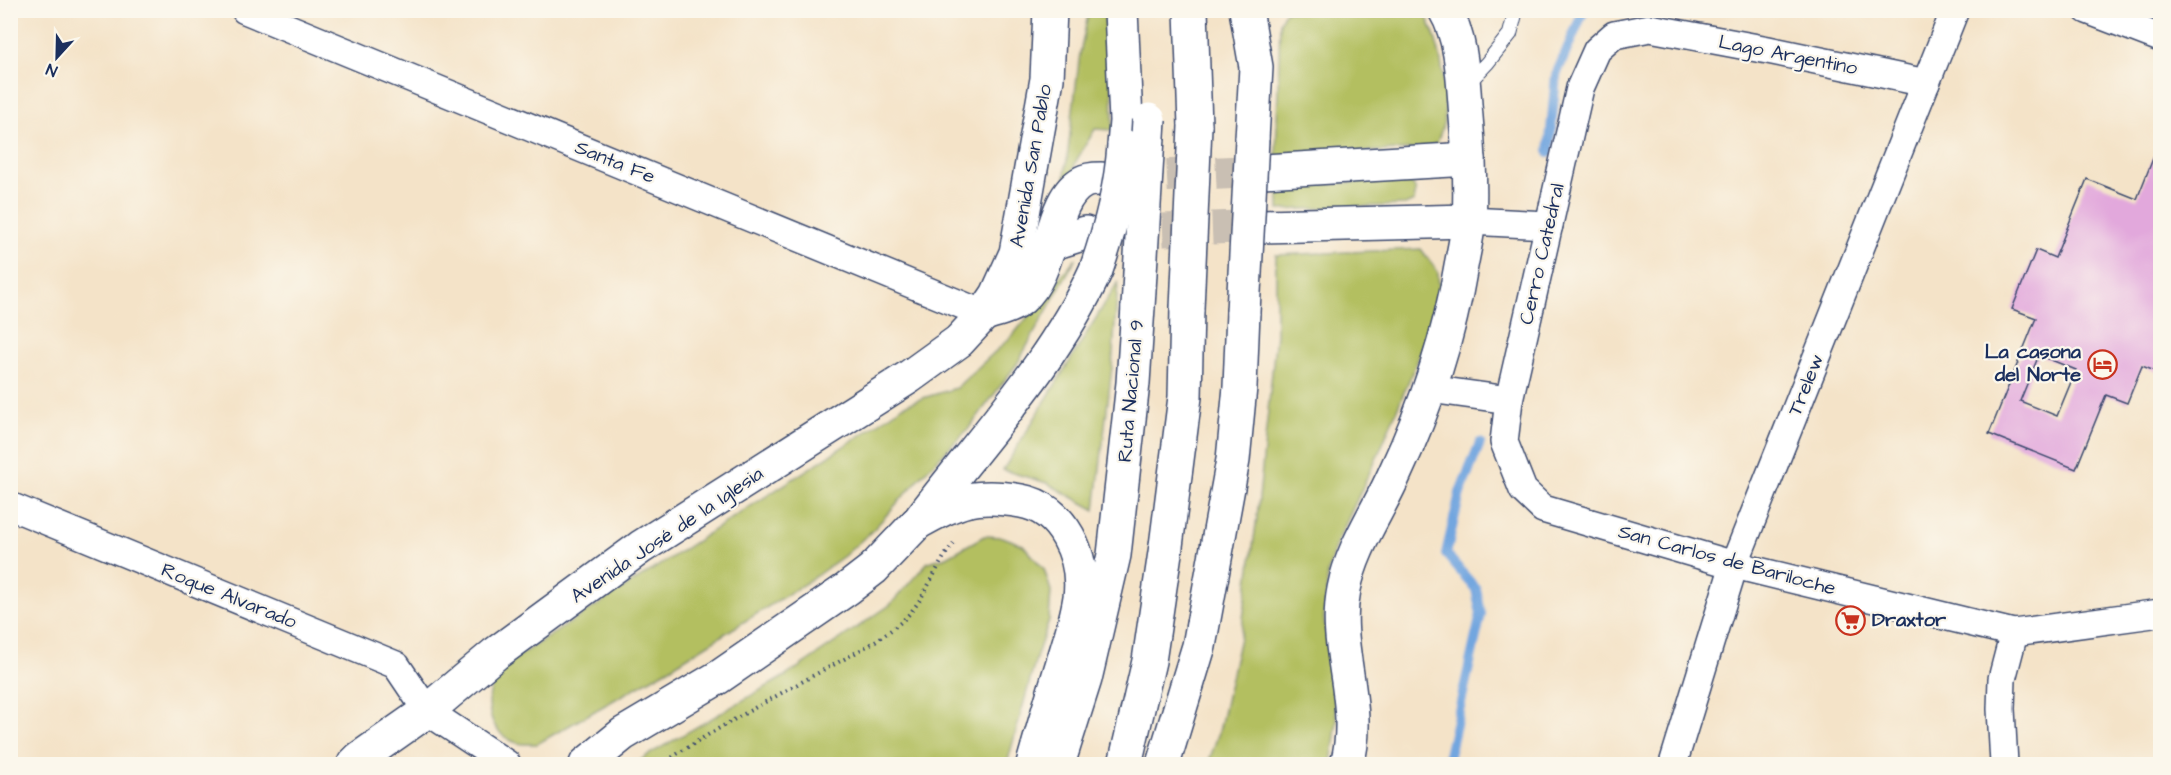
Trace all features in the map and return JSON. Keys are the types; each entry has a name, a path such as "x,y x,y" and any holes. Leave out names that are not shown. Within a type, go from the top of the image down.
{"main road":[{"name":"Avenida San Pablo","path":"984,314 997,295 1016,253 1047,79 1050,10"},
{"path":"586,765 623,734 719,677 873,569 918,523 1029,382 1083,300 1107,240 1122,173 1126,121 1120,10"},
{"name":"Ruta Nacional 9","path":"1058,765 1085,679 1114,555 1133,383 1149,120 1142,10"},
{"path":"1125,765 1149,661 1185,397 1186,309 1195,126 1191,10"},
{"path":"1246,10 1256,67"},
{"path":"1163,765 1199,646 1231,471 1240,387 1256,67 1270,10"},
{"path":"1347,765 1353,734 1353,714 1341,637 1344,591 1350,564 1395,475 1430,389 1455,299 1469,222 1469,159 1463,88 1458,49 1450,19 1445,10"},
{"path":"1263,171 1469,159"},
{"path":"984,314 1022,299 1042,271 1062,207 1070,192 1084,182 1101,178"},
{"path":"1261,226 1469,222"},
{"path":"1050,244 1085,233"},
{"name":"Avenida José de la Iglesia","path":"354,765 360,758 427,711 495,654 641,548 909,377 959,341 984,314"},
{"path":"918,523 947,506 974,497 1000,497 1034,503 1054,518 1070,537 1078,563 1080,595 1033,765"}],"street":[{"name":"Santa Fe","path":"245,10 984,314"},
{"name":"Trelew","path":"1673,765 1734,565 1955,10"},
{"path":"2095,12 2160,38"},
{"name":"Lago Argentino","path":"1650,28 1926,83"},
{"name":"Cerro Catedral","path":"1543,508 1523,490 1504,441 1509,400 1580,87 1597,50 1614,35 1650,28"},
{"path":"1469,222 1549,225"},
{"path":"1430,389 1509,400"},
{"name":"Roque Alvarado","path":"10,506 396,665 427,711"},
{"name":"San Carlos de Bariloche","path":"1543,508 1734,565 2014,633 2160,613"},
{"path":"2004,765 2002,679 2014,633"},
{"path":"427,711 507,765"}],"lane":[{"path":"1463,88 1510,34 1516,10"}],"path":[{"path":"662,765 742,714 848,657 902,622 927,588 942,558 961,536"}],"green space":[{"path":"1094,11 1103,11 1112,62 1113,130 1095,129 1076,161 1069,185 1064,183 1080,53 1088,15"},
{"path":"1285,11 1423,11 1434,35 1444,79 1444,120 1437,143 1422,149 1276,156 1280,22"},
{"path":"1406,180 1413,185 1416,191 1414,201 1405,205 1279,210 1279,186"},
{"path":"1421,249 1438,272 1439,288 1429,332 1381,448 1335,547 1328,572 1324,618 1337,721 1332,757 1329,764 1208,764 1219,732 1241,633 1257,517 1276,334 1276,255"},
{"path":"1076,258 1017,364 969,428 926,471 874,529 844,556 809,581 670,668 537,744 513,742 496,728 489,703 492,685 497,675 512,660 903,406 956,388 1013,335"},
{"path":"1118,282 1112,367 1095,510 1047,483 1003,470"},
{"path":"984,536 1003,537 1023,545 1044,569 1051,591 1049,620 1007,764 636,764 646,756 787,675 890,605 928,562 947,557"}],"building":[{"path":"2154,156 2160,159 2160,373 2142,366 2127,403 2106,395 2076,469 1989,434 2036,318 2012,309 2036,250 2055,258 2087,179 2137,199","holes":["2039,355 2076,370 2057,416 2020,401"]}],"waterway":[{"path":"1549,153 1556,75 1584,10"},
{"path":"1447,764 1481,614 1476,589 1446,554 1460,493 1480,443"}],"tunnel":[{"path":"1118,178 1263,171"},
{"path":"1114,232 1261,226"}],"place":[{"name":"La casona del Norte","path":"2102,364"},
{"name":"Draxtor","path":"1851,620"}]}
